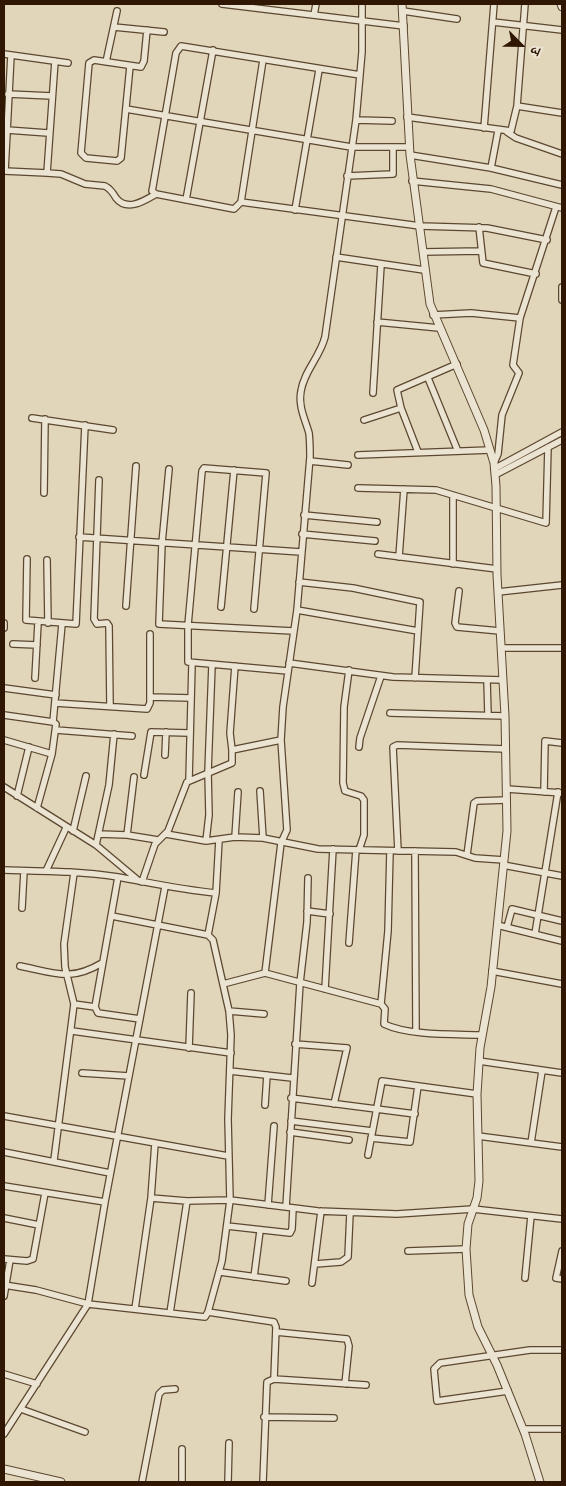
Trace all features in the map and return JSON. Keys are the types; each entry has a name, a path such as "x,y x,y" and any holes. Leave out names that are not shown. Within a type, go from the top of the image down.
{"street":[{"path":"222,4 267,7 404,26"},
{"path":"314,15 316,4"},
{"path":"265,973 281,843 287,830 282,740 283,707 296,610 310,460 309,434 301,406 301,392 306,374 324,344 356,120 360,75 362,4"},
{"path":"484,128 494,4"},
{"path":"507,132 512,130 517,106 526,4"},
{"path":"458,19 402,7 409,151 420,226 424,270 433,315 457,364 484,430 494,469 496,569 505,716 507,830 492,971 479,1061 477,1094 479,1181 468,1224 466,1248 469,1295 478,1328 493,1356 508,1391 539,1474 540,1482"},
{"path":"106,62 117,11"},
{"path":"493,22 562,30"},
{"path":"114,26 164,32"},
{"path":"130,66 122,156 120,160 86,158 82,155 88,65 92,60 130,66 140,68 143,65 147,30"},
{"path":"263,60 240,202 234,209 153,192 152,186 177,50 181,46 213,50 319,70 360,75"},
{"path":"186,200 213,50"},
{"path":"68,63 7,55 8,94 4,171 61,174 85,184 105,186 121,203 127,205 142,202 156,194"},
{"path":"47,173 48,133 55,61"},
{"path":"295,210 319,70"},
{"path":"8,94 52,96"},
{"path":"517,106 562,112"},
{"path":"126,110 351,147 393,148 562,185"},
{"path":"407,117 507,132 516,138 562,154"},
{"path":"356,120 392,122"},
{"path":"7,130 48,133"},
{"path":"491,168 498,131"},
{"path":"347,176 393,174 393,148"},
{"path":"412,180 491,189 559,208 520,318 513,365 519,373 502,415 498,454 494,469"},
{"path":"240,202 420,226 479,227 547,240"},
{"path":"479,227 480,251 484,263 536,274"},
{"path":"423,252 480,251"},
{"path":"336,258 424,270"},
{"path":"373,393 380,265"},
{"path":"562,287 562,300"},
{"path":"433,315 471,313 520,318"},
{"path":"377,322 439,328"},
{"path":"418,452 396,394 398,389 428,378 457,364"},
{"path":"428,378 457,449"},
{"path":"364,420 401,408"},
{"path":"32,418 113,430"},
{"path":"44,494 45,419"},
{"path":"27,559 26,620 74,624 77,620 85,425"},
{"path":"494,469 562,432"},
{"path":"494,469 562,440"},
{"path":"358,488 436,490 544,523 547,522 548,447"},
{"path":"358,455 457,449 490,450"},
{"path":"310,460 348,466"},
{"path":"126,606 136,466"},
{"path":"169,469 162,543 158,622 162,625 293,631"},
{"path":"254,609 266,473 202,469 194,546 186,659 192,664 288,671"},
{"path":"221,606 234,470"},
{"path":"99,480 94,619 97,624 107,623 109,626 110,706"},
{"path":"399,557 404,489"},
{"path":"453,496 453,564"},
{"path":"304,515 377,522"},
{"path":"302,534 375,541"},
{"path":"79,537 301,552"},
{"path":"378,554 496,569"},
{"path":"47,560 48,623"},
{"path":"299,582 353,588 420,602 415,678"},
{"path":"498,592 562,585"},
{"path":"459,591 455,623 457,627 500,631"},
{"path":"296,610 418,631"},
{"path":"4,622 4,628"},
{"path":"35,678 38,622"},
{"path":"37,808 52,754 56,730 56,724 53,722 62,624"},
{"path":"55,703 147,708 150,697 150,634"},
{"path":"13,644 37,645"},
{"path":"501,648 562,648"},
{"path":"289,663 381,676 503,680"},
{"path":"141,882 158,840 166,834 189,780 192,664"},
{"path":"206,841 209,808 208,772 212,665"},
{"path":"189,780 232,763 230,733 235,666"},
{"path":"349,670 344,716 343,783 345,791 364,800 364,833 358,850 349,943"},
{"path":"359,747 360,738 381,676"},
{"path":"486,680 488,715"},
{"path":"4,688 56,696"},
{"path":"150,697 191,698"},
{"path":"390,713 505,716"},
{"path":"4,716 53,722"},
{"path":"56,730 132,736"},
{"path":"144,774 149,734 152,732 189,733"},
{"path":"165,755 166,732"},
{"path":"96,846 109,785 114,734"},
{"path":"4,740 52,754"},
{"path":"232,750 282,740"},
{"path":"544,792 545,741 562,742"},
{"path":"398,850 393,747 397,745 506,749"},
{"path":"17,796 29,748"},
{"path":"73,831 86,776"},
{"path":"127,835 134,778"},
{"path":"4,787 96,846 141,882"},
{"path":"507,789 560,793 535,934"},
{"path":"260,791 263,838"},
{"path":"234,837 238,792"},
{"path":"467,855 474,803 477,801 507,800"},
{"path":"46,871 66,828"},
{"path":"99,834 127,835 158,840"},
{"path":"166,834 206,841 234,837 263,838 281,843 333,849 456,852 475,858 504,862 562,876"},
{"path":"208,935 216,893 219,840"},
{"path":"325,989 333,849"},
{"path":"381,1004 388,931 390,850"},
{"path":"415,851 416,1031"},
{"path":"4,870 46,871 118,877 165,887 216,893"},
{"path":"22,908 24,871"},
{"path":"54,1160 74,1004 67,975 64,944 74,873"},
{"path":"118,877 95,1007 98,1013 140,1019"},
{"path":"286,1207 292,1078 308,911 308,878"},
{"path":"4,1433 88,1304 104,1202 165,887"},
{"path":"507,927 512,909 562,921"},
{"path":"308,911 330,914"},
{"path":"5,1285 88,1304 202,1317 208,1312 220,1272 230,1200 228,1156 231,1053 229,1011 213,940 208,935 112,916"},
{"path":"497,924 562,941"},
{"path":"20,966 67,975 80,975 102,963"},
{"path":"492,971 562,984"},
{"path":"223,984 265,973 381,1004 386,1009 384,1024 416,1031 482,1035"},
{"path":"188,1048 191,992"},
{"path":"74,1004 95,1007"},
{"path":"229,1011 264,1014"},
{"path":"72,1030 135,1041 231,1053"},
{"path":"295,1044 347,1048 334,1104"},
{"path":"479,1061 562,1074"},
{"path":"530,1143 542,1070"},
{"path":"230,1071 292,1078"},
{"path":"82,1073 129,1076"},
{"path":"264,1105 267,1075"},
{"path":"368,1155 383,1080 477,1094"},
{"path":"291,1121 410,1142 418,1086"},
{"path":"291,1098 415,1114"},
{"path":"4,1116 228,1156"},
{"path":"268,1205 274,1126"},
{"path":"290,1132 349,1140"},
{"path":"478,1136 562,1147"},
{"path":"135,1309 151,1198 155,1143"},
{"path":"4,1152 110,1172"},
{"path":"4,1186 104,1202"},
{"path":"4,1296 7,1259 26,1261 33,1259 45,1193"},
{"path":"151,1198 187,1201 230,1200 321,1212 397,1214 473,1209 562,1219"},
{"path":"170,1313 187,1201"},
{"path":"227,1226 290,1233 292,1229 293,1208"},
{"path":"312,1283 321,1212"},
{"path":"315,1264 341,1262 348,1257 350,1212"},
{"path":"525,1278 530,1216"},
{"path":"4,1218 39,1225"},
{"path":"254,1277 260,1231"},
{"path":"408,1252 466,1248"},
{"path":"562,1250 562,1262 556,1278 562,1279"},
{"path":"220,1272 286,1281"},
{"path":"208,1312 272,1321 276,1324 274,1379"},
{"path":"276,1332 347,1339 349,1346 346,1384"},
{"path":"508,1391 437,1401 434,1369 437,1364 530,1350 562,1350"},
{"path":"4,1374 37,1384"},
{"path":"263,1482 264,1417 267,1382 274,1379 366,1385"},
{"path":"142,1482 159,1394 163,1390 176,1389"},
{"path":"21,1409 85,1432"},
{"path":"264,1417 334,1418"},
{"path":"523,1429 562,1429"},
{"path":"228,1482 229,1443"},
{"path":"182,1449 182,1482"},
{"path":"4,1469 61,1482"},
{"path":"539,1474 546,1482"}]}
